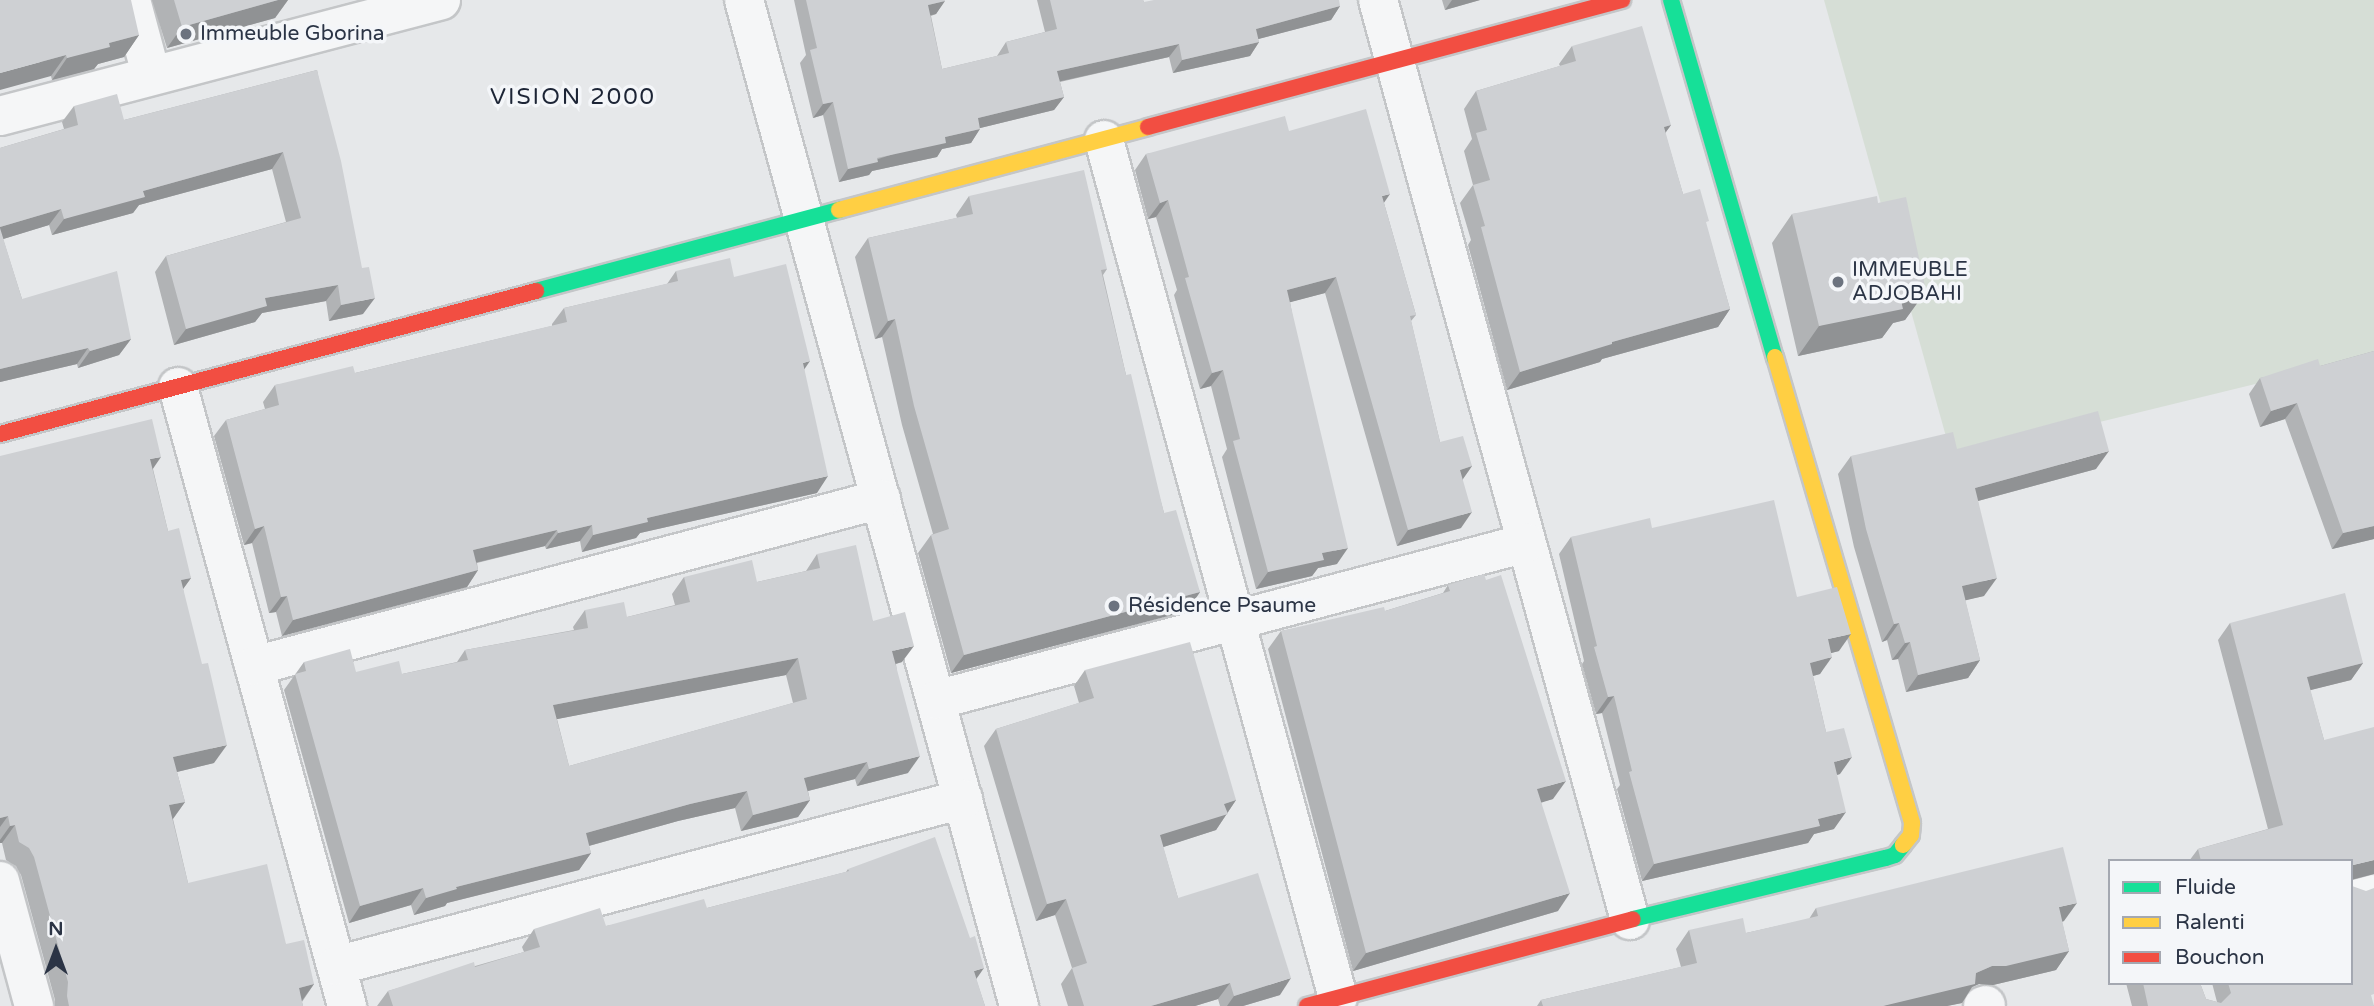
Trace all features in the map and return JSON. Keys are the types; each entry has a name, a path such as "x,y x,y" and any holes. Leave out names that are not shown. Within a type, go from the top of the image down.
{"street":[{"path":"131,0 151,74"},
{"path":"0,116 439,0"},
{"path":"744,0 1020,1006"},
{"path":"1378,0 1630,920"},
{"path":"0,434 1622,0"},
{"path":"1104,140 1235,621 1322,1002 1630,920 1886,858 1904,846 1911,835 1912,824 1671,0"},
{"path":"178,387 347,1006"},
{"path":"254,666 881,499"},
{"path":"936,700 1526,543"},
{"path":"336,966 963,799"},
{"path":"0,881 34,1006"}],"lane":[{"path":"2353,892 2374,887"}],"shaded area":[{"path":"1824,0 2374,0 2374,355 1952,458"}],"building":[{"path":"0,0 131,0 139,35 109,43 110,47 67,58 66,55 0,73"},
{"path":"174,0 278,0 182,27"},
{"path":"806,0 945,0 928,5 942,69 1009,53 1006,42 1057,29 1050,0 1339,0 1340,6 1256,29 1259,42 1182,60 1179,44 1057,71 1064,97 978,118 980,129 945,137 946,143 877,158 878,162 848,169 833,102 823,104 810,50 817,48"},
{"path":"1642,26 1671,125 1664,127 1683,194 1700,189 1709,221 1706,222 1730,309 1612,342 1520,372 1481,227 1485,226 1473,185 1490,180 1476,133 1487,130 1476,91 1576,61 1572,46"},
{"path":"317,70 341,161 362,268 369,267 375,298 341,305 338,285 265,298 267,306 186,329 166,256 301,218 283,152 143,191 145,197 64,219 61,209 0,227 0,148 78,125 74,106 117,94 124,120"},
{"path":"1366,109 1390,194 1382,196 1416,315 1410,316 1440,442 1463,436 1472,466 1460,470 1472,512 1408,530 1336,277 1287,290 1348,548 1322,553 1324,560 1268,572 1233,441 1240,439 1223,370 1212,373 1185,278 1189,277 1168,200 1160,203 1146,154 1285,116 1289,131"},
{"path":"1084,170 1107,269 1101,270 1126,375 1131,374 1164,513 1176,510 1200,592 964,655 931,535 949,529 914,406 895,319 888,321 868,238 973,214 969,196"},
{"name":"IMMEUBLE ADJOBAHI","path":"1877,196 1878,203 1906,197 1926,291 1900,296 1903,309 1819,326 1792,214"},
{"path":"0,228 22,299 117,271 131,339 90,351 88,348 0,369"},
{"path":"730,258 734,277 786,264 810,361 803,363 828,476 647,518 648,522 593,535 592,525 558,533 557,530 473,550 478,570 293,620 287,596 281,597 264,526 255,529 226,420 279,405 275,385 353,366 355,373 567,322 564,308 678,281 676,271"},
{"path":"2374,351 2374,526 2343,533 2297,403 2271,411 2260,378 2318,359 2320,366"},
{"path":"2098,411 2109,451 1975,488 1997,578 1962,586 1980,660 1918,675 1910,642 1905,643 1899,623 1894,624 1866,529 1851,456 1953,432 1957,449"},
{"path":"152,419 161,457 150,459 168,531 179,528 191,578 181,580 202,664 208,663 227,745 173,757 185,802 169,805 188,883 267,864 286,944 304,940 314,984 299,988 303,1006 69,1006 68,982 34,857 29,848 19,842 15,825 10,826 8,816 0,818 0,456"},
{"path":"1774,500 1797,597 1837,587 1851,634 1828,639 1832,657 1810,663 1826,732 1844,728 1852,757 1834,762 1846,812 1818,819 1820,826 1654,864 1629,772 1632,771 1614,696 1608,697 1594,647 1597,646 1571,537 1650,518 1652,528"},
{"path":"856,545 873,621 905,612 914,646 892,651 920,756 869,769 867,762 804,778 810,800 753,815 747,791 690,804 586,833 591,853 456,887 457,889 426,898 423,888 360,906 295,674 306,671 304,662 350,649 356,672 399,661 402,674 468,660 465,650 588,628 585,610 624,602 627,617 690,602 684,577 752,560 757,582 820,568 817,554","holes":["798,658 807,699 569,766 553,705"]},
{"path":"1484,574 1486,580 1501,575 1566,781 1537,789 1570,893 1366,953 1281,631 1384,607 1385,611 1450,591 1448,585"},
{"path":"2345,593 2363,663 2307,677 2324,740 2374,727 2374,860 2353,865 2353,859 2200,859 2198,849 2283,825 2230,623"},
{"path":"1190,642 1236,800 1224,804 1228,814 1160,835 1178,898 1258,873 1291,978 1234,996 1230,983 1151,1006 1084,1006 1072,968 1087,963 1066,899 1047,904 996,729 1094,698 1085,670"},
{"path":"935,837 970,938 975,936 984,968 974,971 985,1006 393,1006 388,991 474,962 475,967 540,947 534,929 600,908 606,926 704,899 707,908 849,871 848,869"},
{"path":"2063,847 2077,903 2059,907 2069,951 2006,966 1992,966 1976,973 1975,984 1883,1006 1543,1006 1541,1000 1697,963 1689,930 1743,918 1746,933 1818,916 1816,908"},
{"path":"2353,886 2366,891 2374,888 2374,994 2371,995 2374,1006 2148,1006 2143,985 2201,985 2206,999 2221,1003 2231,993 2229,985 2353,985"}],"traffic: fast":[{"path":"1671,0 1775,357"},
{"path":"536,291 839,210"},
{"path":"1633,919 1886,858 1895,855 1903,845"}],"traffic: slow":[{"path":"839,210 1148,127"},
{"path":"1775,357 1912,823 1911,835 1903,845"}],"traffic: jam":[{"path":"1148,127 1622,0"},
{"path":"0,434 536,291"},
{"path":"1307,1006 1633,919"}],"place":[{"name":"Immeuble Gborina","path":"186,34"},
{"name":"IMMEUBLE ADJOBAHI","path":"1838,282"},
{"name":"Résidence Psaume","path":"1114,606"}],"district":[{"name":"VISION 2000","path":"573,97"}]}
